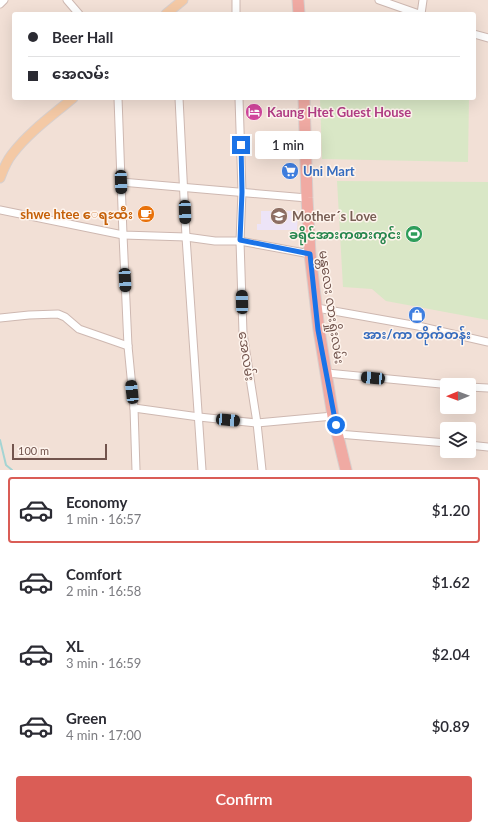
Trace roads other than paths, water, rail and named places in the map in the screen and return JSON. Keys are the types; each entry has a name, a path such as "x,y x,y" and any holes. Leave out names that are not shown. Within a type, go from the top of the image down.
{"highway":[{"path":"298,0 299,12"},
{"name":"မန္တလေး လားရှိုးလမ်း","path":"304,100 310,254 317,308 318,330 333,416 346,470"}],"main road":[{"path":"168,12 183,0"},
{"path":"0,178 12,153 32,133 71,100"}],"street":[{"path":"0,4 4,0"},
{"path":"67,0 77,12"},
{"path":"236,0 236,12"},
{"path":"379,0 414,12"},
{"path":"420,12 423,0"},
{"path":"476,35 488,38"},
{"path":"118,100 128,346 134,408 136,470"},
{"path":"179,100 186,238 202,470"},
{"name":"အေလမ်း","path":"239,100 242,192 240,240 243,333 257,422 262,470"},
{"path":"121,182 307,198"},
{"path":"0,210 123,236 186,238 215,241 240,240 310,254"},
{"path":"317,308 418,326 488,342"},
{"path":"0,318 58,314 65,317 79,329 128,346"},
{"path":"326,373 440,384"},
{"path":"476,387 488,388"},
{"path":"134,408 199,417 257,422 333,416"},
{"path":"338,434 440,442"},
{"path":"476,446 488,447"}],"waterway":[{"path":"0,440 6,465 12,470"}],"place":[{"name":"Kaung Htet Guest House","path":"254,112"},
{"name":"Uni Mart","path":"290,171"},
{"name":"shwe htee ေရႊထီး","path":"146,214"},
{"name":"Mother´s Love","path":"279,216"},
{"name":"ခရိုင်အားကစားကွင်း","path":"414,234"},
{"name":"အား/ကာ တိုက်တန်း","path":"417,315"}]}
